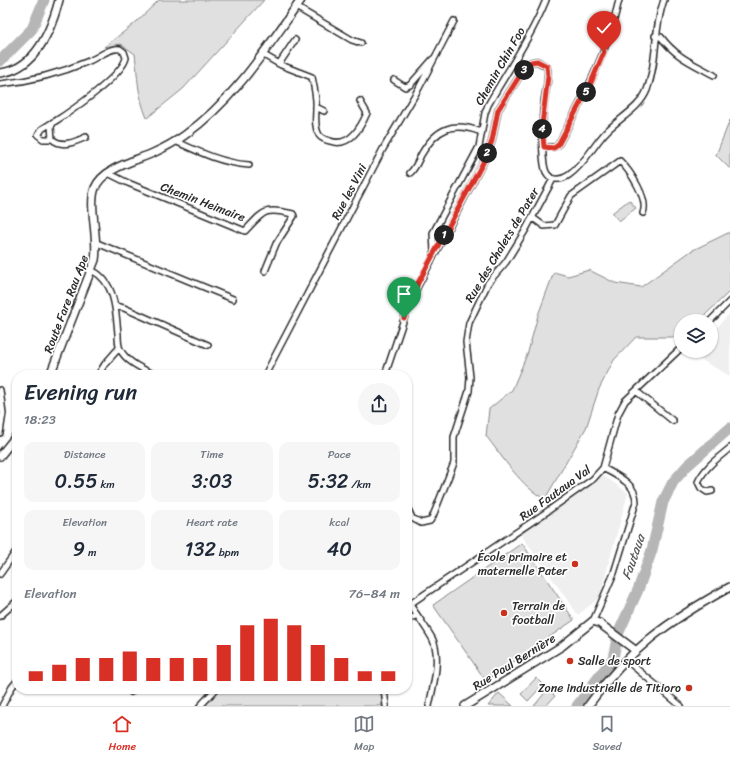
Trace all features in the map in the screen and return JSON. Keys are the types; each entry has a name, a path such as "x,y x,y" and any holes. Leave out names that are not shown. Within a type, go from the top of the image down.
{"main road":[{"path":"0,73 19,68 29,60 49,31 59,0"},
{"name":"Route Fare Rau Ape","path":"52,370 93,271 97,243 94,194 99,182 108,173 175,141 223,104 262,54 301,0"},
{"path":"0,456 12,441"},
{"path":"588,706 600,689 635,650 667,624 729,590"},
{"path":"593,621 607,628 635,650"},
{"name":"Rue Paul Bernière","path":"465,706 562,646 593,621"}],"street":[{"name":"Chemin Chin Foo","path":"434,253 433,233 479,148 481,132 488,105 514,59 522,48 546,0"},
{"path":"544,147 554,148 558,145 590,85 610,38 619,0"},
{"path":"387,370 410,301 485,159 492,141 498,110 526,66 534,61 544,64 548,71 543,112 546,171 553,179 559,180 570,175 607,131 640,102 649,83 656,36 664,0"},
{"path":"296,7 352,40 361,43"},
{"name":"Rue les Vini","path":"268,370 383,149 437,55 454,21"},
{"path":"656,36 661,37 673,52 714,75"},
{"path":"279,64 295,40"},
{"path":"0,84 56,73 91,60 113,49 118,48 123,51 126,58 122,66 90,98 42,129 38,135 42,139 52,139 60,144 77,141 86,137"},
{"path":"262,54 279,64 312,77 316,107 315,121 319,135 332,142 340,142 349,139 357,132 367,113 360,101"},
{"path":"394,80 405,86 410,85 437,55"},
{"path":"316,107 324,111"},
{"path":"52,139 50,130 54,122"},
{"path":"410,173 430,142 445,129 452,126 473,129 481,132"},
{"path":"175,141 216,159 249,165"},
{"path":"533,218 544,226 555,225 571,196 620,161 627,168 643,198 645,209 643,213"},
{"name":"Chemin Heimaire","path":"108,173 128,183 245,231 266,211 274,210 292,214 294,216 276,244 265,271"},
{"name":"Rue des Chalets de Pater","path":"412,518 421,523 430,521 454,463 454,433 468,391 470,377 466,342 469,323 488,283 506,262 533,218 553,179"},
{"path":"97,243 233,299"},
{"path":"93,271 104,278 108,283 115,306 119,348 129,360 146,370"},
{"path":"717,314 730,301"},
{"path":"115,306 124,308 208,345"},
{"path":"101,370 104,364 119,348"},
{"path":"603,468 618,414 625,401 674,355"},
{"path":"0,390 3,413 0,433"},
{"path":"636,391 673,421"},
{"path":"712,491 707,492 701,488 698,482 712,463 730,448"},
{"name":"Rue Fautaua Val","path":"412,600 545,513 593,479 603,468 620,478 632,488 636,497 636,502 614,573 593,621"},
{"path":"0,574 12,557"},
{"path":"0,616 12,605"},
{"path":"412,610 433,640 436,652 430,704"},
{"path":"412,617 416,616"},
{"path":"626,660 681,706"},
{"path":"2,706 12,687"},
{"path":"200,706 211,694"},
{"path":"385,694 386,706"}],"shaded area":[{"path":"159,0 264,0 183,89 147,118 137,78 135,54 121,44 104,47 134,24"},
{"path":"730,120 730,169 716,155"},
{"path":"629,200 636,208 619,221 612,213"},
{"path":"730,232 730,291 706,314 674,314 674,337 636,337 614,360 599,389 586,428 545,499 529,488 521,480 486,436 489,409 512,390 528,352 538,315 554,272 568,276 589,270 615,283 641,287 691,251"},
{"path":"730,313 730,376 698,358 718,358 718,326"},
{"name":"École primaire et maternelle Pater","path":"600,473 628,493 599,598 578,615 517,529"},
{"name":"Terrain de football","path":"522,543 574,620 486,681 433,605"},
{"path":"536,678 543,685 528,701 521,694"},
{"path":"548,689 555,696 546,706 534,706"},
{"path":"499,693 513,706 488,706"},
{"path":"214,694 381,694 382,706 201,706"}],"waterway":[{"path":"0,61 32,29 44,0"},
{"name":"Fautaua","path":"577,706 613,658 618,634 638,590 652,550 663,502 673,482 687,466 730,428"}],"place":[{"name":"École primaire et maternelle Pater","path":"575,564"},
{"name":"Terrain de football","path":"504,613"},
{"name":"Salle de sport","path":"570,661"},
{"name":"Zone industrielle de Titioro","path":"689,688"}],"route":[{"path":"404,318 418,283 485,159 492,141 498,110 526,66 534,61 547,66 548,76 543,105 542,125 544,147 554,148 558,145 572,120 590,85 604,52"}]}
